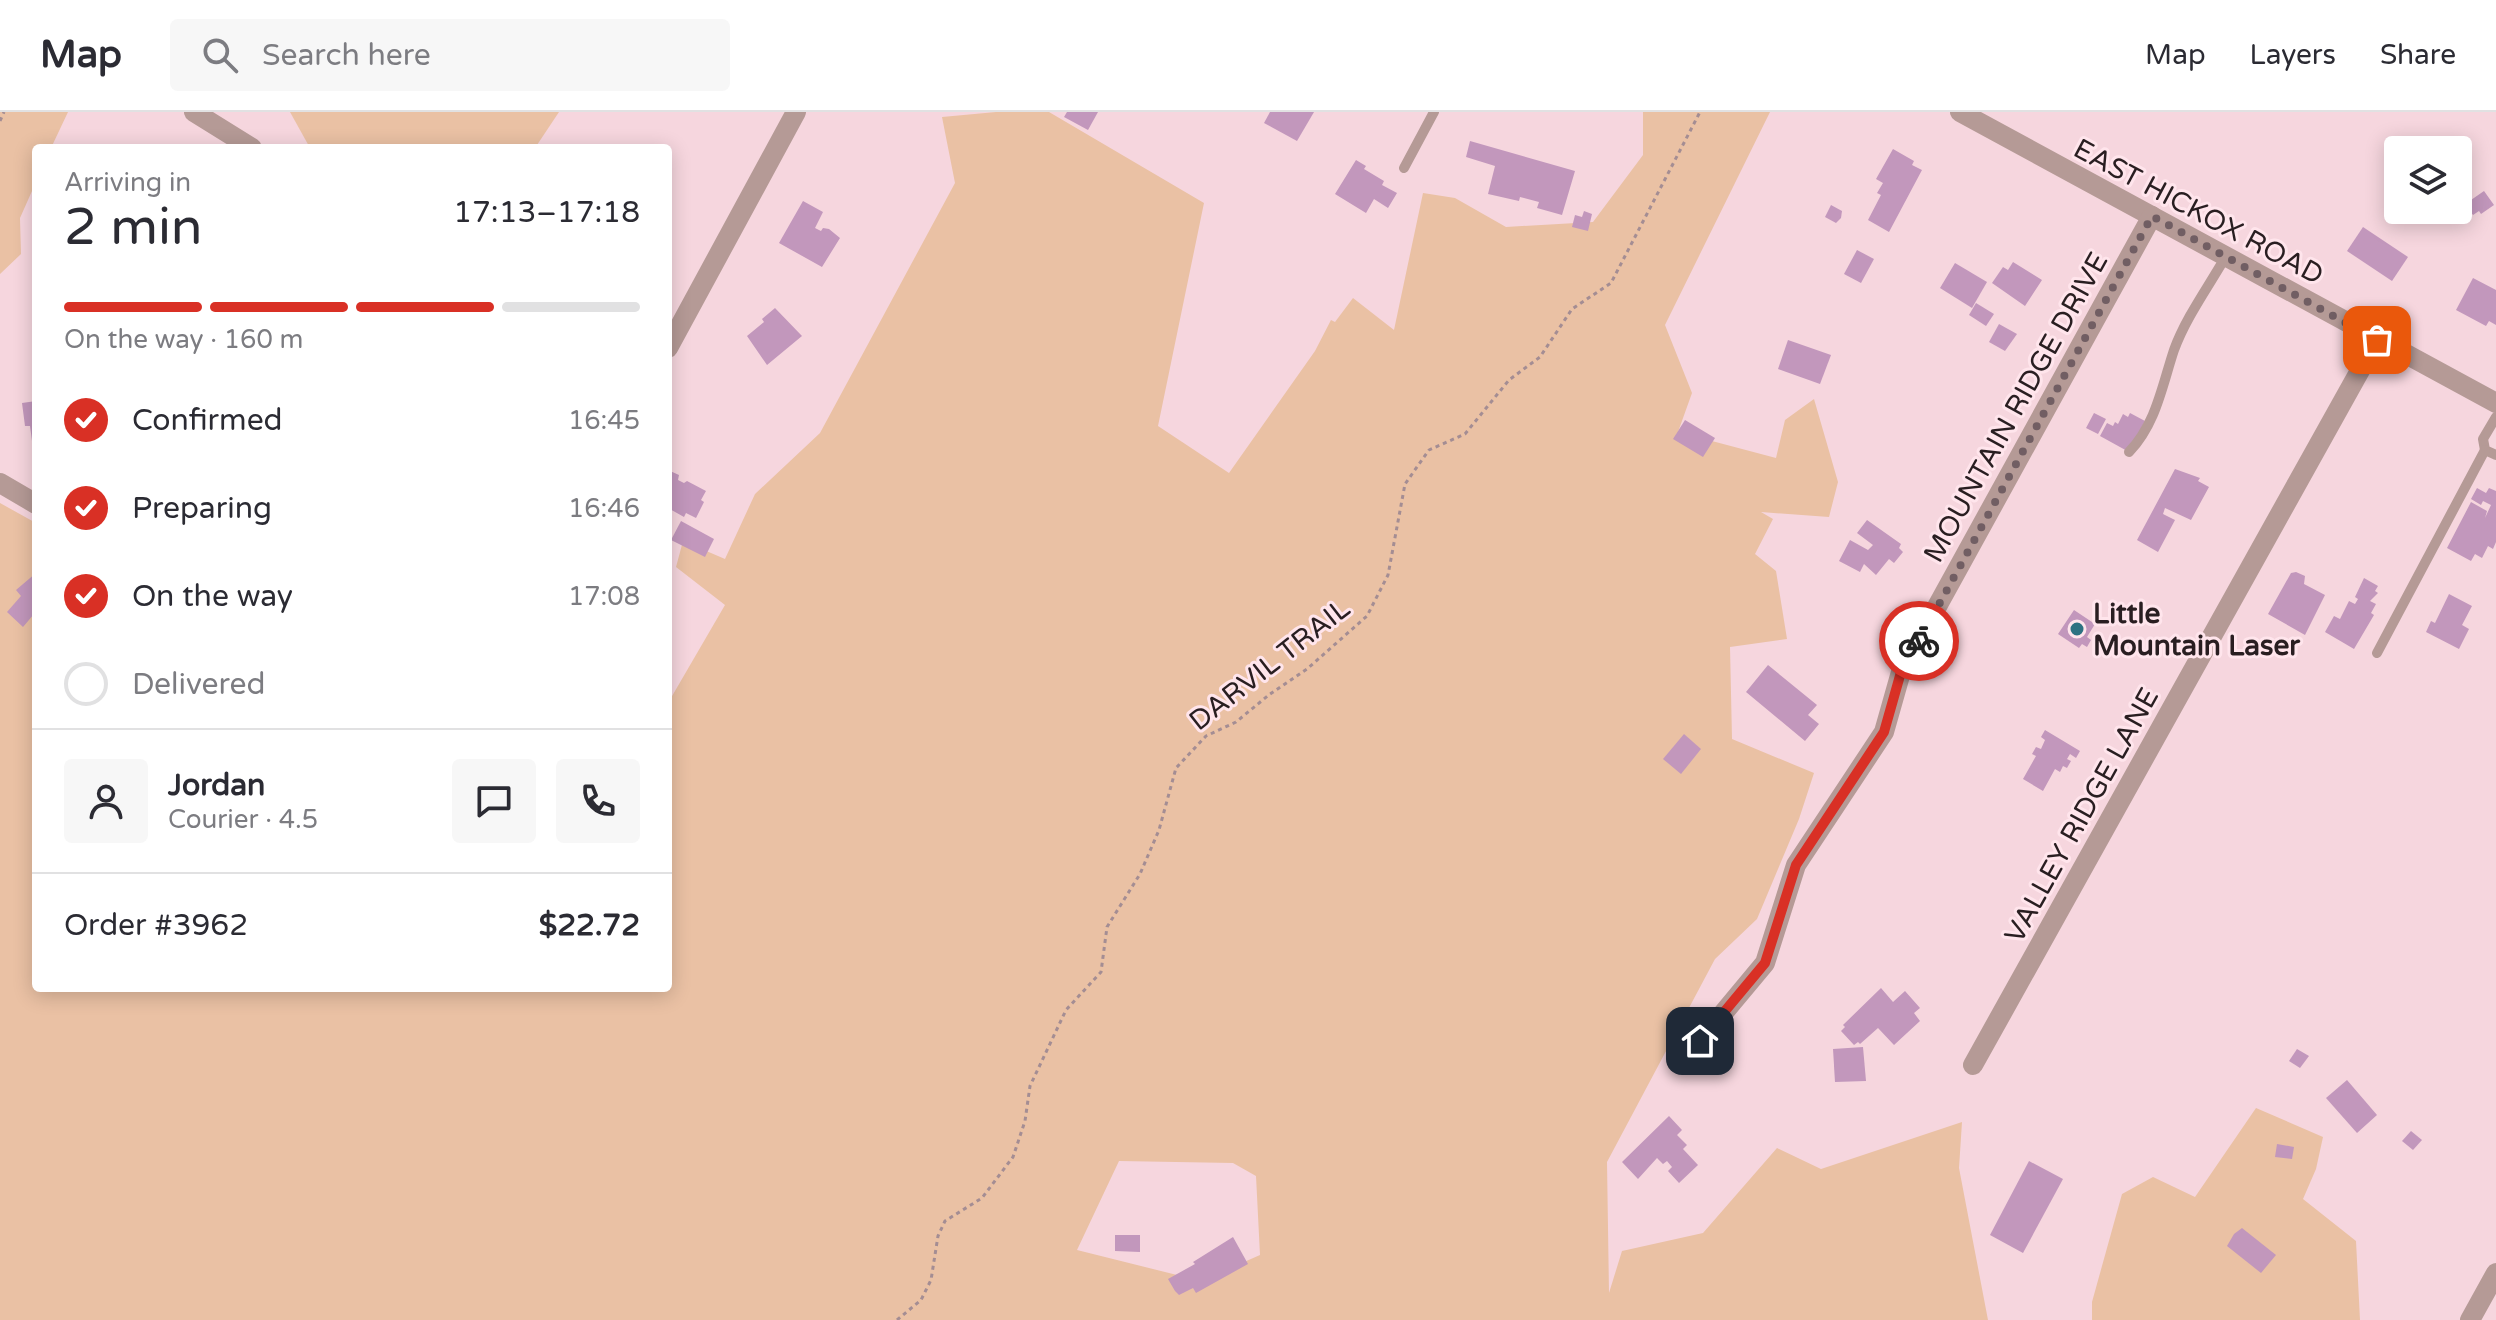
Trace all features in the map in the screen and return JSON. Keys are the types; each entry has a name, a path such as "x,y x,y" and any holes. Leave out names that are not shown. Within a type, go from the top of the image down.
{"street":[{"path":"194,112 246,144"},
{"path":"672,341 796,112"},
{"name":"EAST HICKOX ROAD","path":"1960,112 2496,403"},
{"name":"MOUNTAIN RIDGE DRIVE","path":"1700,1041 1765,963 1796,865 1884,732 1901,672 2152,216"},
{"name":"VALLEY RIDGE LANE","path":"1973,1065 2377,340"},
{"path":"0,483 32,502"},
{"path":"2470,1320 2496,1273"}],"lane":[{"path":"1404,168 1434,112"},
{"path":"2129,452 2144,436 2169,373 2175,349 2226,256"},
{"path":"2377,653 2491,453 2483,439 2496,417"}],"path":[{"path":"0,121 4,112"},
{"name":"DARVIL TRAIL","path":"897,1320 921,1300 931,1280 938,1236 945,1221 982,1198 1013,1157 1022,1132 1030,1086 1066,1010 1101,972 1107,927 1140,874 1159,830 1176,768 1206,736 1236,722 1307,669 1367,616 1388,575 1405,484 1429,450 1465,434 1509,380 1540,357 1572,309 1611,283 1700,112"}],"shaded area":[{"path":"0,112 68,112 53,144 32,144 32,191 20,218 21,254 0,274"},
{"path":"290,112 559,112 538,144 308,144"},
{"path":"996,112 1049,112 1204,203 1158,426 1229,473 1315,351 1331,320 1335,322 1353,298 1394,330 1423,193 1455,198 1506,227 1593,222 1643,155 1643,112 1770,112 1665,325 1692,393 1678,432 1776,458 1785,420 1814,399 1838,482 1829,517 1761,512 1773,519 1755,554 1776,571 1787,639 1730,647 1732,739 1814,773 1799,819 1757,919 1715,959 1607,1162 1609,1293 1622,1251 1703,1233 1777,1148 1821,1169 1962,1122 1959,1168 1988,1320 0,1320 0,503 32,521 32,992 672,992 672,696 725,605 676,567 683,541 725,559 755,494 820,433 955,183 942,117","holes":["1119,1161 1233,1163 1256,1176 1260,1255 1201,1281 1077,1250"]},
{"path":"2256,1108 2323,1137 2316,1169 2303,1199 2356,1241 2360,1320 2092,1320 2092,1302 2122,1194 2153,1177 2195,1197"}],"building":[{"path":"1067,112 1098,112 1088,130 1064,117"},
{"path":"1270,112 1314,112 1297,141 1264,123"},
{"path":"1470,141 1575,171 1562,215 1537,208 1539,202 1488,194 1495,166 1466,157"},
{"path":"1893,149 1914,161 1912,165 1922,170 1889,232 1868,220 1881,195 1877,193 1883,183 1876,179"},
{"path":"1356,160 1384,181 1382,185 1397,193 1388,208 1374,199 1366,213 1335,194"},
{"path":"2484,191 2494,205 2481,214 2479,211 2473,215 2472,199"},
{"path":"803,201 823,212 815,228 821,231 823,228 829,229 840,238 822,267 779,243"},
{"path":"1831,205 1842,211 1836,223 1825,217"},
{"path":"1584,211 1592,214 1588,231 1572,227 1575,215 1582,217"},
{"path":"2363,227 2408,257 2392,281 2347,251"},
{"path":"1857,250 1874,259 1861,283 1844,274"},
{"path":"2013,262 2042,280 2025,306 1992,283 2003,267 2008,270"},
{"path":"1955,263 1987,282 1972,308 1940,288"},
{"path":"2473,278 2496,290 2496,325 2489,321 2486,326 2456,310"},
{"path":"1976,303 1994,314 1986,326 1969,315"},
{"path":"775,308 802,336 767,365 747,336"},
{"path":"1999,324 2017,334 2005,351 1989,342"},
{"path":"1788,340 1831,355 1820,384 1778,369"},
{"path":"32,402 32,441 30,426 25,426 22,403"},
{"path":"2094,413 2106,419 2098,434 2086,428"},
{"path":"2130,413 2145,421 2129,452 2100,436 2107,423 2113,426 2115,422 2118,424 2123,414 2128,417"},
{"path":"1685,420 1715,438 1703,457 1673,439"},
{"path":"2175,469 2200,478 2198,481 2209,487 2191,520 2165,508 2163,514 2175,520 2158,552 2137,540"},
{"path":"672,472 679,475 678,480 706,491 696,518 686,513 684,517 672,510"},
{"path":"2477,488 2486,493 2489,488 2496,491 2496,542 2493,549 2488,546 2482,558 2475,554 2471,561 2447,548 2471,502 2487,511 2485,518 2491,505 2483,501 2481,505 2471,499"},
{"path":"1867,520 1901,544 1899,548 1903,552 1894,563 1889,559 1876,575 1864,564 1860,572 1839,561 1850,540 1868,550 1873,545 1857,533"},
{"path":"681,521 714,539 705,557 672,538"},
{"path":"2291,573 2305,576 2304,584 2325,595 2305,635 2268,614"},
{"path":"32,576 32,616 23,627 7,612 21,596 16,590"},
{"path":"2364,578 2378,586 2375,591 2378,593 2370,601 2376,604 2371,613 2374,615 2354,649 2325,632 2334,616 2340,619 2349,601 2355,604"},
{"path":"2449,594 2472,606 2462,625 2469,629 2459,649 2426,632 2431,621 2435,623"},
{"name":"Little Mountain Laser","path":"2074,610 2095,624 2087,637 2091,640 2087,647 2082,644 2079,648 2058,634"},
{"path":"1768,665 1817,705 1808,715 1819,724 1805,741 1746,692"},
{"path":"2045,730 2080,751 2076,758 2070,754 2067,759 2071,761 2067,768 2063,766 2060,772 2055,769 2043,791 2023,779 2036,756 2032,754 2036,747 2041,749 2045,740 2041,737"},
{"path":"1684,734 1701,749 1681,774 1663,759"},
{"path":"1881,988 1893,1002 1905,991 1920,1008 1914,1013 1920,1021 1894,1045 1878,1028 1860,1044 1854,1045 1841,1031 1845,1027 1843,1025"},
{"path":"1863,1047 1866,1081 1835,1082 1833,1049"},
{"path":"2297,1049 2309,1056 2300,1068 2289,1061"},
{"path":"2347,1080 2377,1115 2357,1133 2326,1098"},
{"path":"1669,1116 1682,1130 1677,1135 1687,1145 1683,1149 1698,1165 1679,1183 1668,1171 1672,1167 1667,1161 1663,1164 1657,1158 1638,1179 1622,1162"},
{"path":"2411,1131 2422,1140 2413,1150 2402,1141"},
{"path":"2277,1144 2294,1147 2292,1159 2275,1157"},
{"path":"2029,1161 2063,1179 2023,1253 1990,1235"},
{"path":"2242,1228 2276,1255 2261,1273 2227,1246"},
{"path":"1115,1235 1140,1235 1140,1252 1115,1251"},
{"path":"1233,1237 1248,1264 1196,1293 1193,1288 1179,1295 1175,1291 1168,1279"}],"way so far":[{"path":"1919,641 2152,216 2377,340"}],"place":[{"name":"Little Mountain Laser","path":"2077,629"}],"route":[{"path":"1700,1041 1765,963 1796,865 1884,732 1901,672 1919,641"}]}
